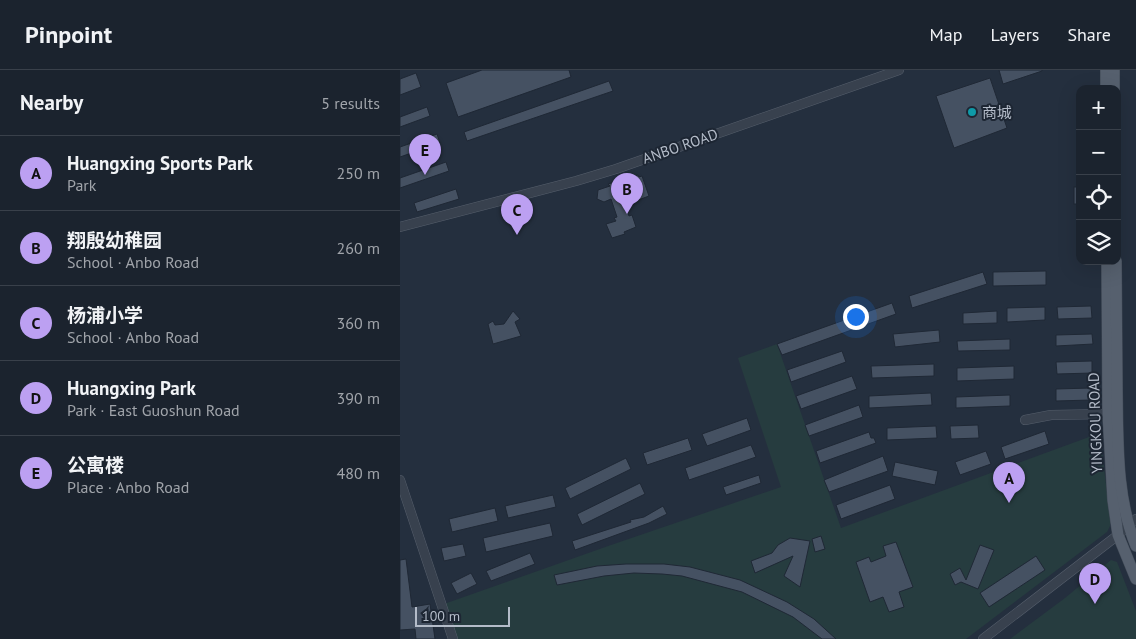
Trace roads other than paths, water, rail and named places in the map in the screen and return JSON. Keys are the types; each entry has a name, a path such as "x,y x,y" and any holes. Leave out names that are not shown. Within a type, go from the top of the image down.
{"main road":[{"path":"1106,70 1106,85"},
{"path":"1114,70 1114,85"},
{"name":"YINGKOU ROAD","path":"1107,265 1108,414 1113,500 1118,535 1136,579"},
{"name":"YINGKOU ROAD","path":"1116,265 1118,452 1123,505 1132,522 1136,546"}],"street":[{"name":"ANBO ROAD","path":"400,227 616,169 899,70"},
{"path":"1025,420 1051,415 1108,414"},
{"path":"400,480 454,639"},
{"path":"983,639 1118,535 1132,522"}],"place":[{"name":"商城","path":"972,112"},
{"name":"公寓楼","path":"425,175"},
{"name":"翔殷幼稚园","path":"627,214"},
{"name":"杨浦小学","path":"517,235"},
{"name":"Huangxing Sports Park","path":"1009,503"},
{"name":"Huangxing Park","path":"1095,604"}]}
